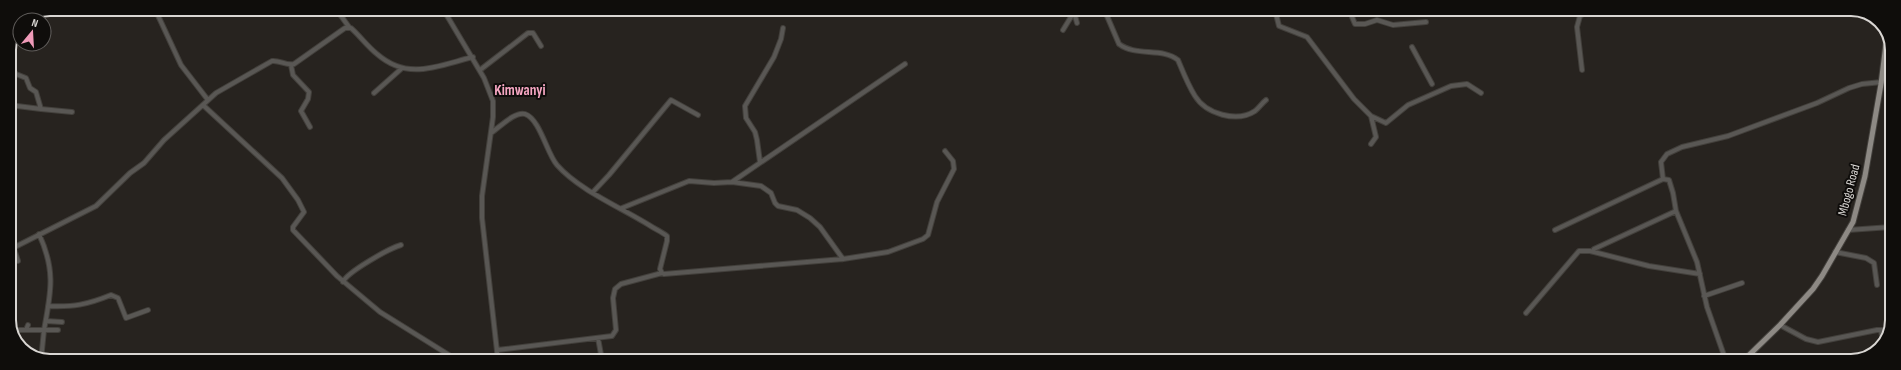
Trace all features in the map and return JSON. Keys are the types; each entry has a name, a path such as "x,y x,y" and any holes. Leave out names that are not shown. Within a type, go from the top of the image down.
{"main road":[{"name":"Mbogo Road","path":"1750,354 1780,325 1817,282 1848,230 1856,212 1865,176 1882,82 1885,54"}],"street":[{"path":"158,16 181,65 208,100"},
{"path":"341,16 349,27 378,56 401,69 409,70 429,68 473,57"},
{"path":"447,16 480,70 493,101 491,133 482,196 482,212 497,354"},
{"path":"1063,30 1071,16"},
{"path":"1075,16 1077,23"},
{"path":"1107,16 1119,44 1138,51 1174,57 1178,60 1195,98 1213,112 1233,116 1244,116 1255,111 1266,100"},
{"path":"1276,16 1278,26 1307,37 1354,99 1371,116 1386,122 1408,105 1426,96 1458,84 1467,84 1481,92"},
{"path":"1352,16 1355,24 1365,24 1377,20 1392,25 1426,22"},
{"path":"1580,16 1577,27 1582,70"},
{"path":"291,65 349,27"},
{"path":"760,162 755,132 746,118 745,106 774,57 781,39 783,28"},
{"path":"480,70 528,33 533,33 541,46"},
{"path":"1412,47 1432,84"},
{"path":"16,246 96,206 130,173 144,163 164,140 203,104 227,85 269,62 278,60 291,65"},
{"path":"732,182 905,64"},
{"path":"291,65 292,73 309,92 308,99 301,111 310,127"},
{"path":"374,93 401,69"},
{"path":"16,74 26,78 30,88 36,92 41,109"},
{"path":"1663,179 1661,162 1667,154 1682,147 1728,136 1818,103 1849,88 1862,84 1882,82"},
{"path":"593,192 609,175 671,100 698,115"},
{"path":"203,104 289,186 304,212 302,217 293,227 293,230 343,282 380,312 448,354"},
{"path":"16,106 72,112"},
{"path":"491,133 518,114 527,115 537,126 551,156 566,174 593,192 667,236 668,241 660,269 662,273"},
{"path":"1371,116 1376,137 1371,144"},
{"path":"497,350 612,336 616,330 613,298 615,289 621,284 662,273 843,260 888,252 926,237 937,202 954,169 953,161 945,151"},
{"path":"1555,230 1663,179 1670,182 1676,211 1698,262 1704,296 1724,354"},
{"path":"622,208 689,181 714,183 732,182 764,187 771,192 775,203 778,206 797,210 810,218 820,227 843,260"},
{"path":"1594,249 1676,211"},
{"path":"1848,230 1885,227"},
{"path":"40,234 51,265 51,286 42,353"},
{"path":"343,282 345,278 356,270 401,245"},
{"path":"1526,313 1578,251 1590,251 1649,266 1700,274"},
{"path":"1834,252 1866,258 1874,263 1877,285"},
{"path":"16,254 18,261"},
{"path":"1704,296 1742,283"},
{"path":"48,306 72,307 93,302 111,295 118,298 126,318 148,310"},
{"path":"46,321 62,322"},
{"path":"26,330 28,325"},
{"path":"1780,325 1806,339 1818,342 1871,330 1883,330"},
{"path":"18,330 58,330"},
{"path":"1880,330 1881,335"},
{"path":"598,338 601,354"}],"district":[{"name":"Kimwanyi","path":"520,90"}]}
